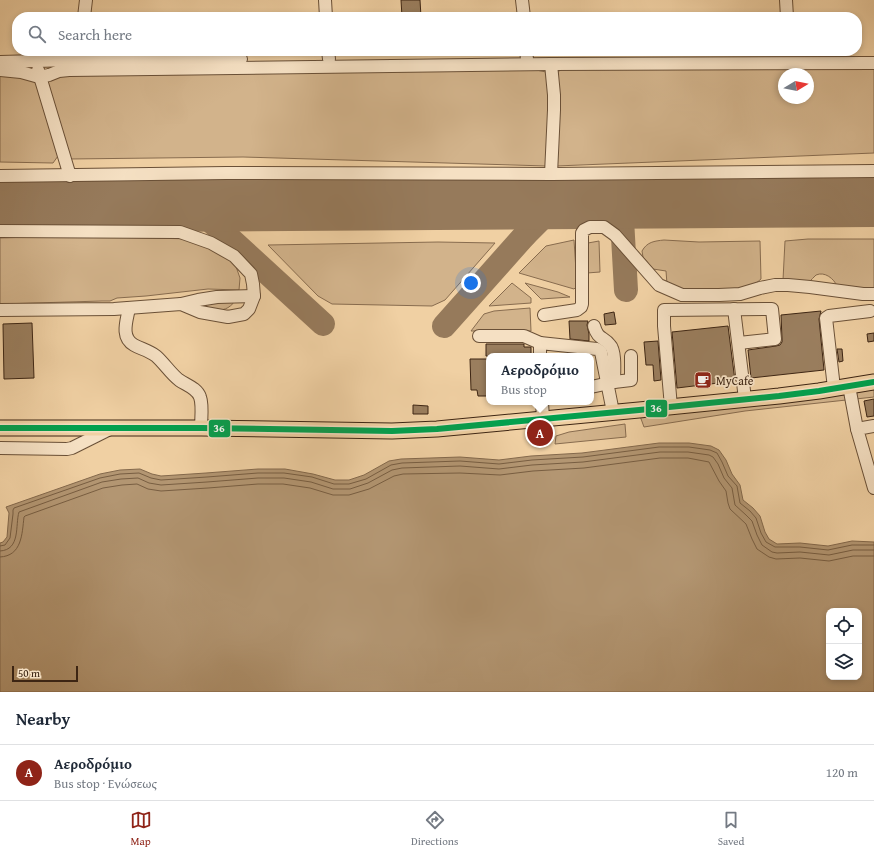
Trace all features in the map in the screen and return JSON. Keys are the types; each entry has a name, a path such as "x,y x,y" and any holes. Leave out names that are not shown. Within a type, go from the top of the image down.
{"main road":[{"path":"0,428 201,428 392,432 779,396 874,382"}],"street":[{"path":"85,12 86,0"},
{"path":"325,0 326,12"},
{"path":"522,0 523,12"},
{"path":"786,0 787,12"},
{"path":"0,62 36,61 67,56"},
{"path":"862,56 874,56"},
{"path":"36,61 39,77 70,176"},
{"path":"0,70 20,72 39,77 59,71 69,70 551,64 874,63"},
{"path":"551,64 554,95 551,174"},
{"path":"0,176 226,173 551,174 874,171"},
{"path":"544,314 577,310 581,307 582,233 590,227 604,227 615,234 660,285 682,295 719,296 740,294 775,285 874,294"},
{"path":"0,231 180,232 211,243 234,256 251,274 254,296 249,309 244,314 228,317 200,312 181,304"},
{"path":"0,310 114,309 181,304 217,297 254,296"},
{"path":"129,308 125,333 128,339 133,344 148,350 155,355 165,364 176,378 196,390 202,402 201,428"},
{"path":"734,309 745,399"},
{"path":"671,407 664,310 772,309 775,339 739,344"},
{"path":"870,311 829,316 826,318 841,387 857,429 874,488"},
{"path":"594,326 598,335 613,348 611,384 613,412"},
{"path":"479,336 524,336 540,343 597,349 601,352 611,384"},
{"path":"540,343 540,353"},
{"path":"594,387 631,380 631,356"},
{"path":"542,405 543,419"},
{"path":"857,429 874,426"},
{"path":"0,448 67,449 72,448 111,428"}],"shaded area":[{"path":"874,67 874,153 556,166 556,75 560,70"},
{"path":"536,70 546,72 549,76 547,166 243,157 69,159 47,79 57,74"},
{"path":"0,72 37,81 58,156 53,163 0,162"},
{"path":"61,236 193,239 211,247 227,259 233,258 240,278 239,290 208,289 117,298 110,301 0,304 0,238"},
{"path":"808,239 874,239 874,290 837,286 831,278 823,274 816,275 809,282 783,280 785,241"},
{"path":"574,240 577,286 574,289 519,273 546,246"},
{"path":"664,240 699,242 760,241 761,279 754,285 745,289 678,291 667,284 666,271 653,269 643,257 642,251 646,246 654,242"},
{"path":"599,241 600,272 587,273 588,243"},
{"path":"438,242 495,243 445,300 432,306 332,304 318,296 268,245"},
{"path":"512,283 531,298 531,303 489,306"},
{"path":"525,283 558,292 570,297 541,299"},
{"path":"236,300 231,306 225,309 211,311 206,305 195,301"},
{"path":"530,308 531,331 471,331 484,314 494,311"},
{"path":"874,388 874,397 745,411 644,427 640,416"},
{"path":"625,424 626,437 555,444 556,436 569,432"}],"water":[{"path":"659,443 689,443 711,446 719,450 726,460 732,474 740,485 743,500 760,516 769,539 777,544 800,543 828,546 852,541 874,542 874,692 0,692 0,543 7,537 9,513 6,507 100,474 120,470 140,469 161,476 258,469 285,469 335,480 349,480 364,475 389,461 401,459 460,457 499,460 531,456 582,453"}],"building":[{"path":"401,0 420,0 421,12 402,12"},
{"path":"821,311 819,319 824,370 751,378 748,350 780,345 782,342 781,315"},
{"path":"614,312 616,324 605,325 604,314"},
{"path":"569,321 588,321 589,341 570,339"},
{"path":"32,323 34,378 4,379 3,324"},
{"path":"728,326 735,381 677,388 672,332"},
{"path":"874,333 874,341 868,342 867,334"},
{"path":"658,341 661,380 654,381 653,365 646,365 644,342"},
{"path":"486,344 524,344 524,347 531,347 531,353 486,353"},
{"path":"837,349 842,349 843,361 839,362"},
{"path":"470,359 486,359 486,396 478,396 477,390 471,390"},
{"path":"874,399 874,416 867,417 864,401"},
{"path":"413,405 428,406 428,414 413,414"}],"taxiway":[{"path":"518,199 529,212 531,220 525,235"},
{"path":"444,326 525,235 544,216 556,205 576,199"},
{"path":"626,290 622,219 626,207 635,199"},
{"path":"229,238 224,232 221,223 223,211 232,203 242,201"},
{"path":"183,202 193,206 203,214 323,324"}],"runway":[{"path":"0,203 874,197"}],"transit line":[{"name":"36","path":"0,428 201,428 392,431 437,429 779,396 874,382"}],"place":[{"name":"MyCafe","path":"703,380"},
{"name":"Αεροδρόμιο","path":"540,433"}]}
